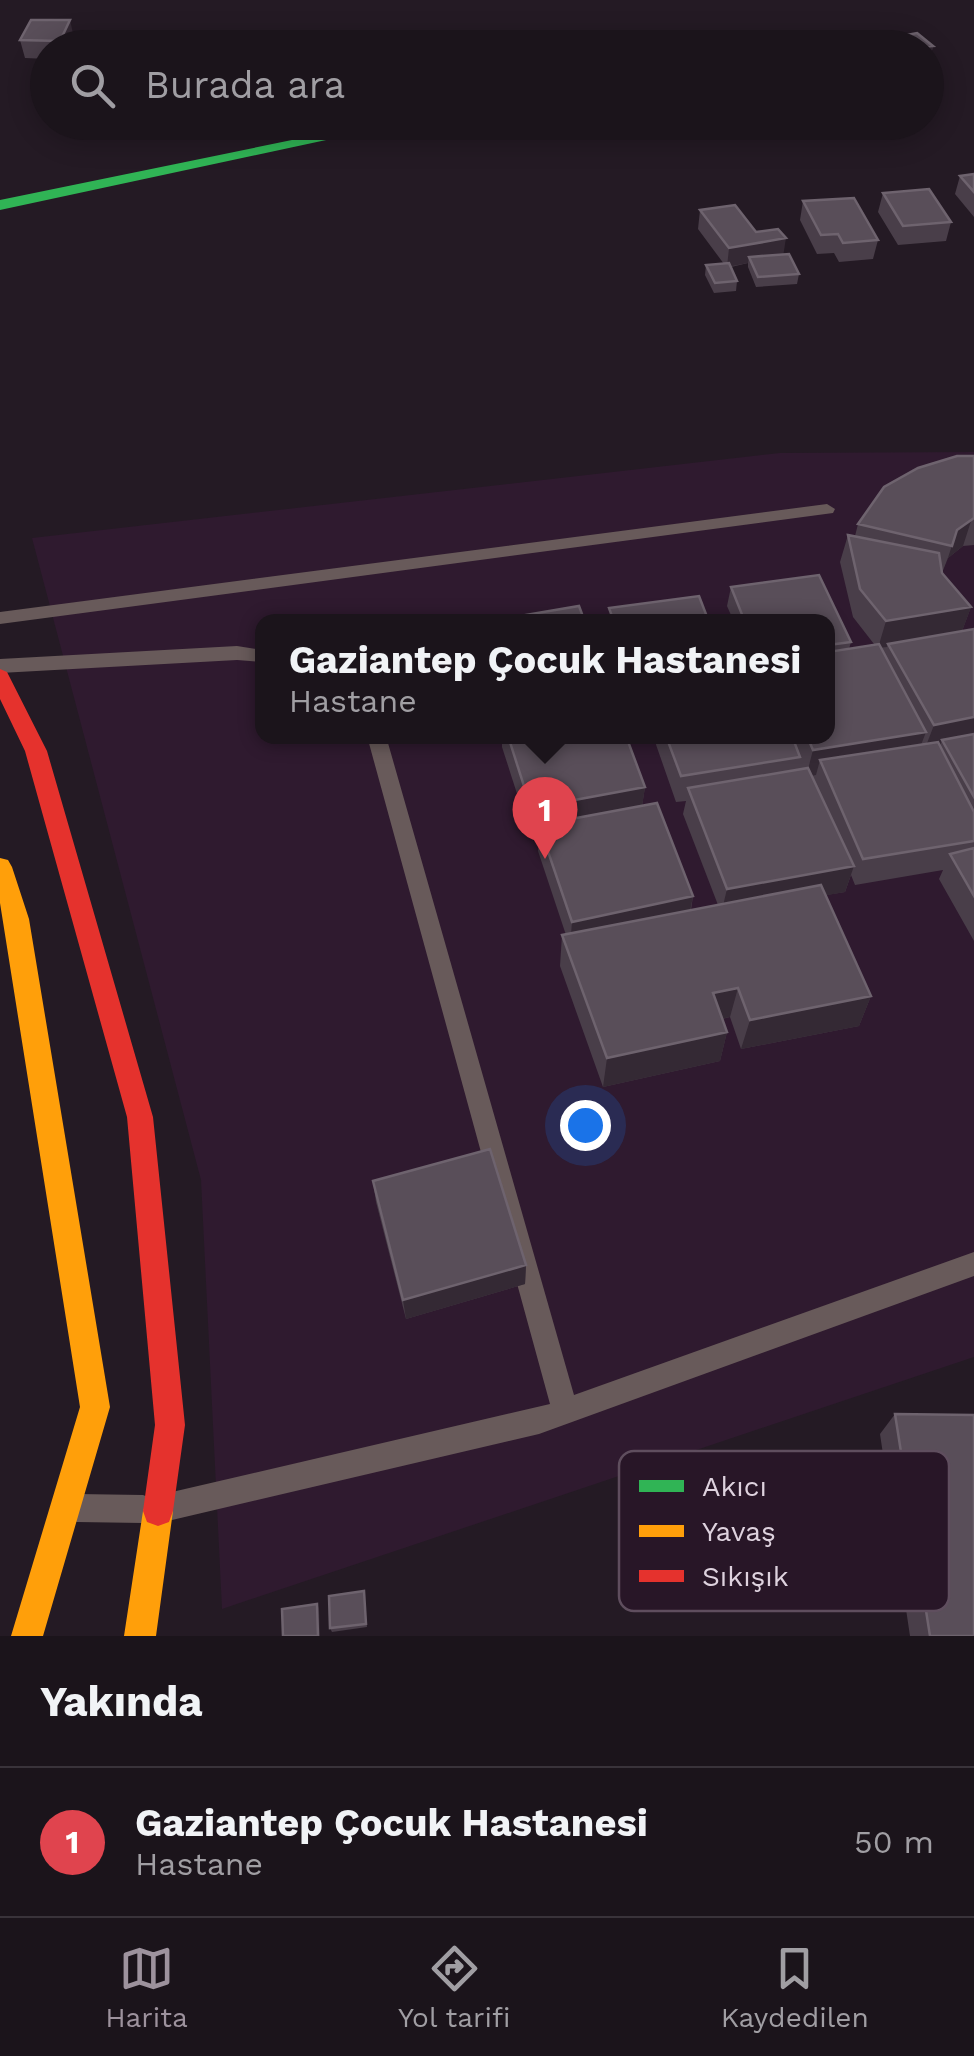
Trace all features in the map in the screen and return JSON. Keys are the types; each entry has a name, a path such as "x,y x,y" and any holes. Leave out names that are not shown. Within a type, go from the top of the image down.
{"street":[{"path":"0,205 316,140"},
{"path":"0,677 36,752 140,1117 170,1426 140,1636"},
{"path":"0,867 17,919 95,1407 27,1636"}],"lane":[{"path":"0,618 827,509"},
{"path":"0,666 255,655"},
{"path":"378,744 566,1412"},
{"path":"65,1508 158,1509 539,1421 974,1264"}],"shaded area":[{"path":"974,452 974,1357 693,1451 619,1451 619,1476 222,1609 201,1180 32,538 780,453"}],"building":[{"path":"31,20 70,20 65,30 30,30 30,40 20,40"},
{"path":"974,174 974,192 960,176"},
{"path":"929,189 951,222 903,226 883,193"},
{"path":"854,198 878,240 843,243 838,234 821,235 803,201"},
{"path":"735,205 756,232 778,229 786,238 729,248 700,210"},
{"path":"789,254 799,274 758,277 749,257"},
{"path":"729,263 737,281 715,283 706,265"},
{"path":"957,456 974,456 974,518 957,530 952,546 858,524 884,487 918,468"},
{"path":"848,535 939,553 942,573 971,607 886,621 860,589"},
{"path":"819,575 851,642 835,644 835,614 742,614 731,587"},
{"path":"699,596 706,614 611,614 609,608"},
{"path":"579,606 582,614 532,614"},
{"path":"974,629 974,717 934,725 888,644"},
{"path":"879,644 926,732 813,750 810,744 835,744 835,651"},
{"path":"974,734 974,797 942,740"},
{"path":"938,742 974,812 974,841 863,859 820,760"},
{"path":"511,744 629,744 645,787 531,808"},
{"path":"669,744 795,744 800,757 681,776"},
{"path":"808,768 854,866 727,889 688,788"},
{"path":"657,803 693,896 572,922 539,825"},
{"path":"974,848 974,896 950,854"},
{"path":"821,885 871,996 750,1020 738,988 713,993 727,1032 607,1058 562,935"},
{"path":"490,1149 526,1265 403,1300 373,1181"},
{"path":"895,1414 974,1415 974,1636 930,1636 926,1611 949,1611 949,1451 901,1451"},
{"path":"364,1591 366,1624 330,1628 329,1596"},
{"path":"317,1604 318,1636 283,1636 282,1609"}],"traffic: fast":[{"path":"0,205 316,140"}],"traffic: slow":[{"path":"0,867 17,919 95,1407 27,1636"},
{"path":"140,1636 158,1511"}],"traffic: jam":[{"path":"0,677 36,751 140,1117 170,1425 158,1511"}],"place":[{"name":"Gaziantep Çocuk Hastanesi","path":"545,859"}]}
